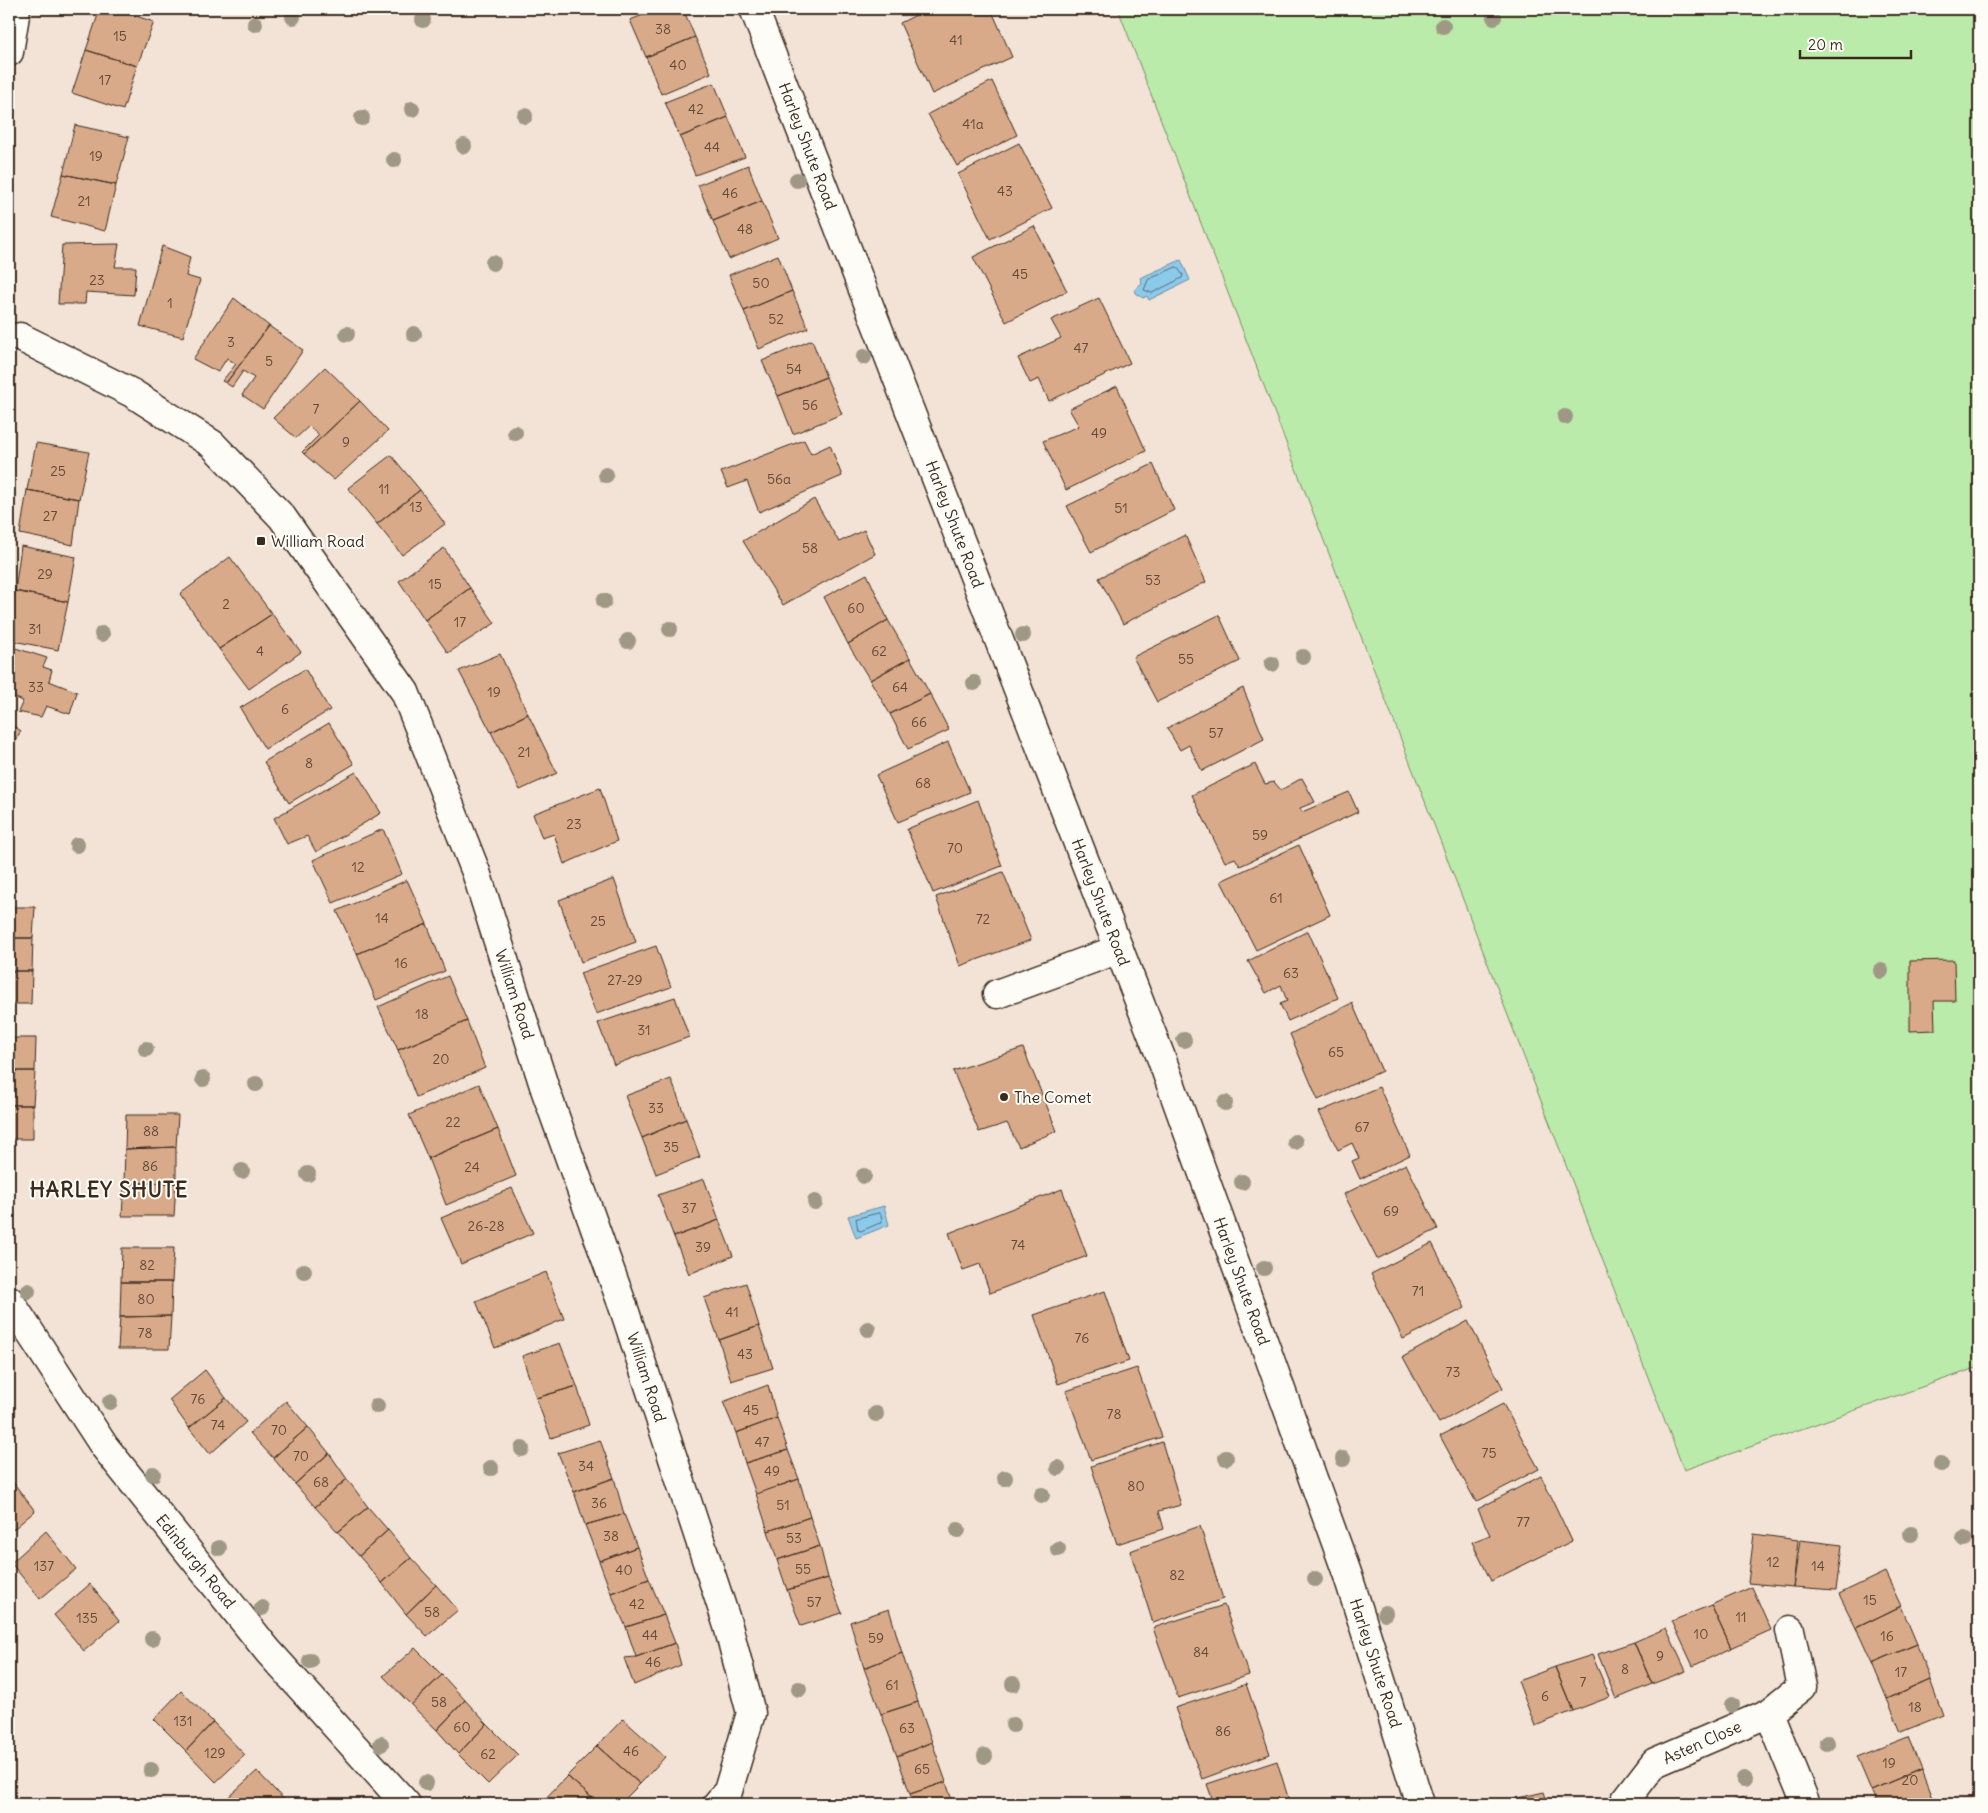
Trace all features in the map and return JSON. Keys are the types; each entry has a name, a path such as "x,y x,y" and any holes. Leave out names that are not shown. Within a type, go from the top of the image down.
{"street":[{"path":"9,52 16,9"},
{"name":"Harley Shute Road","path":"754,9 1162,1060 1347,1573 1420,1804"},
{"name":"William Road","path":"13,336 132,393 212,444 282,517 405,692 476,872 546,1089 624,1309 728,1626 752,1713 728,1791 717,1804"},
{"path":"997,994 1120,949"},
{"name":"Edinburgh Road","path":"9,1300 104,1446 268,1651 406,1804"},
{"name":"Asten Close","path":"1625,1804 1625,1801 1655,1762 1768,1713 1802,1687 1790,1630"},
{"path":"1768,1713 1806,1804"}],"green space":[{"path":"1118,9 1979,9 1979,1367 1684,1470"}],"water":[{"path":"1181,260 1190,280 1149,300 1147,296 1143,298 1136,293 1135,289 1142,283 1140,278"},
{"path":"884,1206 889,1225 856,1238 848,1216"}],"building":[{"path":"100,9 115,9 154,22 137,66 86,50"},
{"path":"659,9 683,9 695,37 646,57 630,20"},
{"path":"928,9 991,9 1012,57 932,94 900,23"},
{"path":"695,37 711,73 661,94 646,57"},
{"path":"86,50 137,66 123,110 72,93"},
{"path":"992,81 1017,135 957,166 928,114"},
{"path":"714,83 728,117 680,137 665,102"},
{"path":"728,117 745,157 695,175 680,137"},
{"path":"75,125 129,137 116,185 63,174"},
{"path":"1019,143 1052,208 990,239 958,174"},
{"path":"748,165 762,201 713,221 698,185"},
{"path":"63,174 116,185 105,231 51,217"},
{"path":"762,201 778,238 729,259 713,221"},
{"path":"1034,226 1067,291 1006,322 973,257"},
{"path":"119,244 115,267 136,267 134,295 86,292 85,304 58,304 62,245"},
{"path":"162,246 190,257 186,276 200,280 183,337 140,326"},
{"path":"778,255 792,291 744,311 729,275"},
{"path":"792,291 808,328 759,349 744,311"},
{"path":"234,298 269,326 226,383 222,381 236,364 227,358 218,372 193,359"},
{"path":"1099,298 1130,363 1049,401 1039,379 1030,383 1018,358 1061,338 1051,320"},
{"path":"269,326 303,350 263,409 242,395 254,378 243,371 232,387 226,383"},
{"path":"812,340 826,377 778,396 762,361"},
{"path":"325,367 360,401 304,454 302,452 319,435 309,426 296,438 273,418"},
{"path":"826,377 842,414 793,434 778,396"},
{"path":"1117,386 1146,451 1066,490 1043,441 1079,426 1069,409"},
{"path":"360,401 388,431 334,480 304,454"},
{"path":"804,440 811,454 830,445 842,476 759,512 747,481 728,488 721,472"},
{"path":"36,443 89,452 79,499 27,490"},
{"path":"391,455 420,490 377,524 348,488"},
{"path":"1153,464 1174,510 1091,552 1067,506"},
{"path":"27,490 79,499 73,545 20,534"},
{"path":"420,490 445,524 402,555 377,524"},
{"path":"814,499 839,542 864,530 875,554 783,605 743,541"},
{"path":"1185,535 1206,582 1123,624 1099,578"},
{"path":"21,546 76,557 68,602 15,591"},
{"path":"444,548 470,588 425,620 399,581"},
{"path":"230,557 272,614 219,649 180,594"},
{"path":"867,574 888,620 848,644 824,597"},
{"path":"470,588 495,623 448,653 425,620"},
{"path":"15,591 68,602 58,650 9,640 9,618"},
{"path":"272,614 301,652 249,689 219,649"},
{"path":"1219,615 1240,661 1157,702 1133,657"},
{"path":"888,620 910,658 870,680 848,644"},
{"path":"9,646 47,658 43,667 52,670 49,681 77,692 70,714 46,706 41,717 18,712 23,701 9,695"},
{"path":"500,654 528,714 491,732 459,671"},
{"path":"910,658 930,694 890,714 870,680"},
{"path":"305,669 330,710 265,749 240,708"},
{"path":"1243,688 1264,739 1202,771 1189,745 1180,750 1167,728"},
{"path":"930,694 949,730 908,749 890,714"},
{"path":"528,714 557,773 520,790 491,732"},
{"path":"9,723 21,731 9,749"},
{"path":"329,723 354,764 289,803 264,762"},
{"path":"948,742 970,792 898,822 876,775"},
{"path":"1255,764 1265,784 1274,782 1281,790 1302,778 1315,802 1300,808 1302,812 1349,792 1358,812 1240,866 1235,858 1225,862 1192,795"},
{"path":"356,772 381,813 316,852 307,836 287,844 274,818"},
{"path":"600,788 617,841 564,864 554,834 542,838 533,814"},
{"path":"978,800 1002,866 933,893 907,829"},
{"path":"383,829 402,874 333,903 313,860"},
{"path":"1299,845 1330,915 1256,950 1221,881"},
{"path":"1003,872 1031,940 960,966 936,897"},
{"path":"614,879 636,942 581,962 559,900"},
{"path":"407,880 427,924 357,954 337,911"},
{"path":"9,907 35,907 33,938 9,938"},
{"path":"427,924 445,971 376,1000 357,954"},
{"path":"1308,931 1338,998 1288,1021 1280,1004 1287,1001 1281,985 1266,993 1248,961"},
{"path":"9,938 33,938 32,971 9,971"},
{"path":"656,946 671,987 596,1014 580,973"},
{"path":"1954,960 1955,1001 1934,1001 1935,1030 1910,1031 1910,961"},
{"path":"9,971 32,971 31,1004 9,1004"},
{"path":"448,976 467,1021 398,1050 378,1007"},
{"path":"675,997 689,1037 614,1065 598,1023"},
{"path":"1352,1003 1382,1071 1318,1100 1290,1034"},
{"path":"467,1021 485,1068 416,1097 398,1050"},
{"path":"9,1038 36,1038 35,1071 9,1071"},
{"name":"The Comet","path":"1023,1048 1057,1131 1019,1147 1007,1123 979,1132 953,1071"},
{"path":"9,1071 35,1071 33,1105 9,1105"},
{"path":"671,1079 686,1119 642,1138 625,1096"},
{"path":"479,1084 498,1129 428,1158 409,1115"},
{"path":"1379,1087 1410,1155 1360,1179 1352,1161 1359,1158 1352,1143 1338,1150 1319,1112"},
{"path":"9,1105 33,1105 33,1139 9,1139"},
{"path":"126,1115 178,1115 176,1147 125,1149"},
{"path":"686,1119 700,1157 656,1174 642,1138"},
{"path":"498,1129 516,1176 446,1205 428,1158"},
{"path":"176,1147 176,1183 124,1183 125,1149"},
{"path":"1406,1164 1438,1229 1377,1259 1344,1194"},
{"path":"704,1179 719,1220 674,1237 658,1195"},
{"path":"124,1183 176,1183 174,1216 122,1216"},
{"path":"512,1188 533,1233 461,1264 441,1218"},
{"path":"1062,1189 1087,1256 990,1293 980,1264 963,1270 949,1233"},
{"path":"719,1220 733,1256 689,1274 674,1237"},
{"path":"1432,1243 1465,1308 1403,1339 1371,1274"},
{"path":"122,1248 174,1248 172,1282 121,1282"},
{"path":"546,1272 564,1319 495,1348 476,1301"},
{"path":"121,1282 172,1282 171,1316 120,1317"},
{"path":"746,1283 759,1326 719,1340 704,1298"},
{"path":"1105,1291 1129,1361 1058,1384 1034,1315"},
{"path":"171,1316 169,1349 118,1349 120,1317"},
{"path":"1468,1321 1503,1388 1439,1423 1403,1357"},
{"path":"759,1326 773,1368 731,1381 719,1340"},
{"path":"560,1343 577,1386 536,1398 522,1356"},
{"path":"1137,1368 1162,1437 1091,1460 1066,1391"},
{"path":"205,1370 226,1398 189,1428 169,1400"},
{"path":"768,1385 777,1418 736,1433 723,1402"},
{"path":"577,1386 589,1425 551,1438 536,1398"},
{"path":"226,1398 246,1422 210,1454 189,1428"},
{"path":"286,1401 308,1427 273,1458 250,1433"},
{"path":"1503,1404 1539,1469 1476,1502 1440,1436"},
{"path":"777,1418 788,1450 745,1463 736,1433"},
{"path":"308,1427 329,1453 295,1484 273,1458"},
{"path":"600,1440 614,1478 574,1492 558,1453"},
{"path":"1162,1442 1181,1505 1159,1511 1164,1529 1117,1544 1091,1466"},
{"path":"788,1450 799,1479 756,1494 745,1463"},
{"path":"329,1453 347,1479 315,1507 295,1484"},
{"path":"1541,1476 1572,1541 1491,1581 1472,1542 1490,1535 1478,1509"},
{"path":"9,1477 35,1511 9,1533"},
{"path":"614,1478 624,1514 585,1525 574,1492"},
{"path":"347,1479 368,1507 338,1532 315,1507"},
{"path":"799,1479 810,1517 768,1531 756,1494"},
{"path":"368,1507 388,1530 359,1556 338,1532"},
{"path":"624,1514 637,1547 599,1561 585,1525"},
{"path":"810,1517 820,1546 777,1560 768,1531"},
{"path":"1200,1526 1223,1599 1153,1623 1130,1551"},
{"path":"388,1530 411,1558 382,1583 359,1556"},
{"path":"46,1531 76,1569 40,1599 11,1563"},
{"path":"1754,1534 1798,1540 1793,1587 1748,1583"},
{"path":"1800,1540 1842,1545 1836,1590 1793,1587"},
{"path":"820,1546 828,1578 787,1590 777,1560"},
{"path":"637,1547 649,1579 611,1593 599,1561"},
{"path":"411,1558 436,1585 406,1614 382,1583"},
{"path":"1885,1572 1901,1606 1856,1628 1839,1594"},
{"path":"828,1578 842,1613 801,1626 787,1590"},
{"path":"649,1579 664,1615 626,1627 611,1593"},
{"path":"90,1584 119,1621 84,1651 54,1615"},
{"path":"436,1585 458,1610 427,1636 406,1614"},
{"path":"1752,1587 1771,1630 1731,1648 1711,1605"},
{"path":"1224,1605 1249,1675 1178,1698 1153,1628"},
{"path":"1711,1605 1731,1648 1693,1666 1672,1621"},
{"path":"1901,1606 1917,1644 1872,1663 1856,1628"},
{"path":"889,1609 902,1653 864,1668 850,1622"},
{"path":"664,1615 675,1643 636,1657 626,1627"},
{"path":"1666,1628 1686,1671 1652,1684 1634,1642"},
{"path":"1634,1642 1652,1684 1616,1699 1598,1654"},
{"path":"675,1643 681,1665 634,1685 624,1658 636,1657"},
{"path":"1917,1644 1930,1680 1887,1699 1872,1663"},
{"path":"415,1648 442,1675 411,1705 383,1676"},
{"path":"902,1653 918,1702 881,1714 864,1668"},
{"path":"1592,1655 1610,1697 1573,1711 1555,1667"},
{"path":"1555,1667 1573,1711 1535,1726 1518,1681"},
{"path":"442,1675 465,1700 437,1730 411,1705"},
{"path":"1930,1680 1943,1715 1901,1732 1887,1699"},
{"path":"1246,1684 1270,1754 1202,1779 1175,1708"},
{"path":"181,1691 213,1722 186,1751 154,1719"},
{"path":"465,1700 487,1724 458,1754 437,1730"},
{"path":"918,1702 932,1742 897,1756 881,1714"},
{"path":"623,1719 665,1757 640,1784 597,1746"},
{"path":"213,1722 245,1755 216,1782 186,1751"},
{"path":"487,1724 518,1755 488,1784 458,1754"},
{"path":"1908,1737 1921,1769 1871,1790 1857,1757"},
{"path":"932,1742 946,1782 910,1794 897,1756"},
{"path":"597,1746 640,1784 620,1804 599,1804 567,1776"},
{"path":"1277,1761 1290,1804 1214,1804 1207,1784"},
{"path":"1921,1769 1934,1802 1930,1804 1877,1804 1871,1790"},
{"path":"257,1771 288,1804 226,1804 223,1802"},
{"path":"567,1776 599,1804 540,1804"},
{"path":"946,1782 953,1804 914,1804 910,1794"},
{"path":"1544,1792 1548,1804 1492,1804"},
{"path":"1746,1796 1749,1804 1726,1804"}],"place":[{"name":"William Road","path":"261,541"},
{"name":"The Comet","path":"1004,1097"}],"district":[{"name":"HARLEY SHUTE","path":"109,1190"}]}
